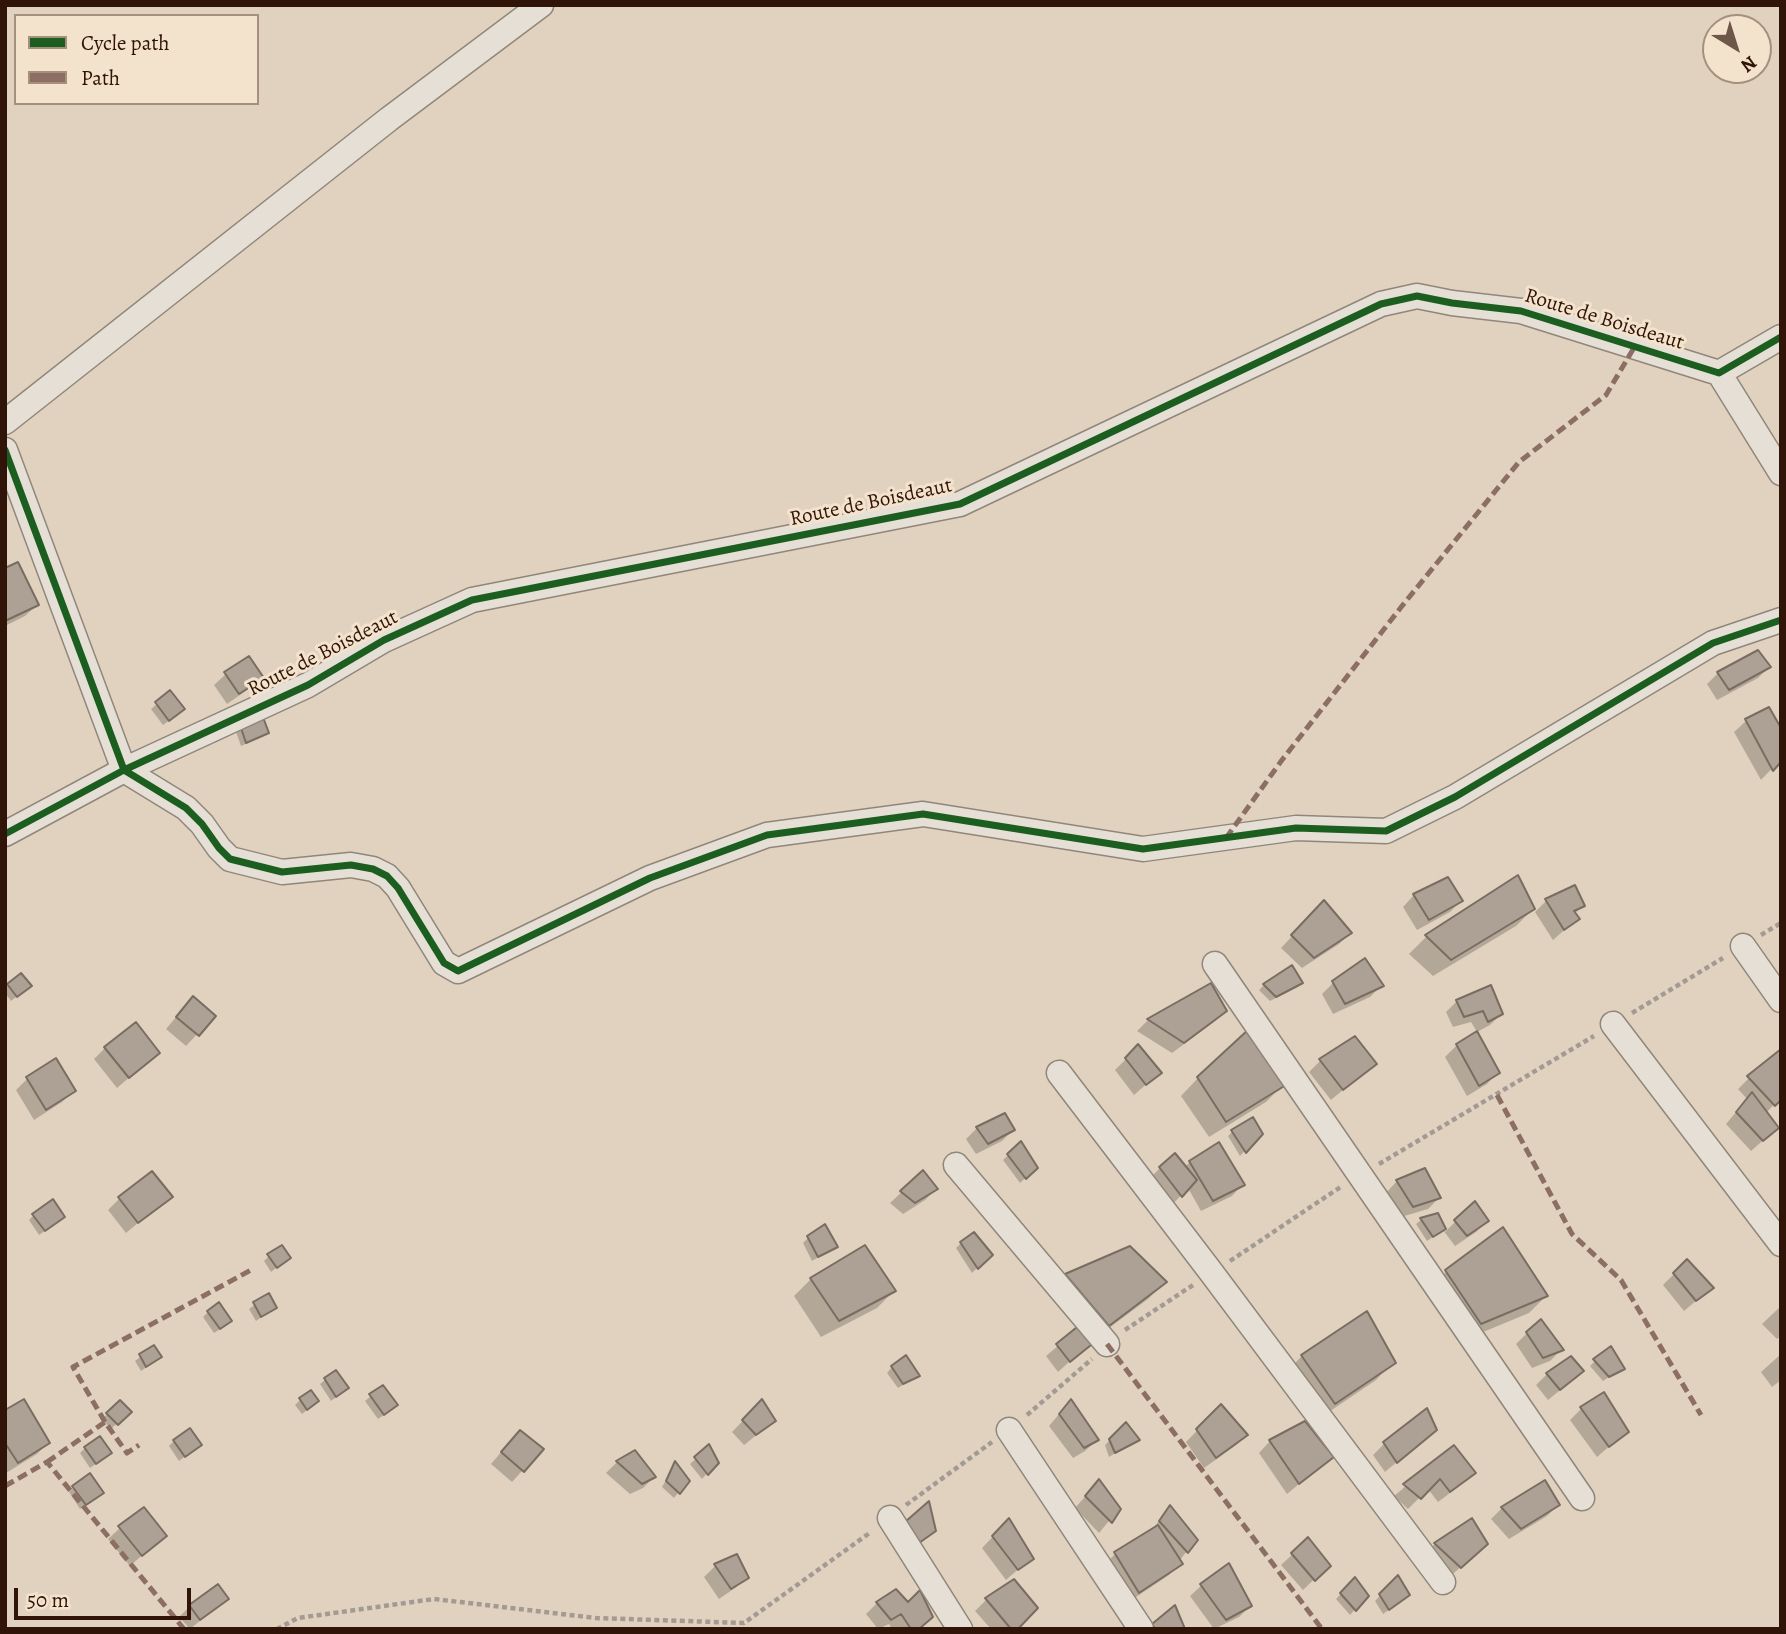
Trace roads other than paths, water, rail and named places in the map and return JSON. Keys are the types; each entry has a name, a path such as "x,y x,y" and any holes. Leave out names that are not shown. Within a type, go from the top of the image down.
{"street":[{"path":"5,422 388,120 541,5"},
{"name":"Route de Boisdeaut","path":"5,834 124,770 308,685 384,640 472,600 960,504 1381,304 1417,296 1521,311 1719,373"},
{"path":"1781,337 1719,373 1781,473"},
{"path":"5,450 124,770 186,808 230,859 282,872 351,865 373,869 387,876 398,888 444,963 458,971 650,878 767,835 923,814 1143,849 1296,828 1387,831 1455,797 1713,643 1781,620"},
{"path":"1743,946 1781,1000"},
{"path":"1215,964 1582,1498"},
{"path":"1613,1024 1781,1244"},
{"path":"1059,1073 1444,1582"},
{"path":"956,1165 1107,1345"},
{"path":"1009,1430 1140,1629"},
{"path":"890,1518 960,1629"}]}
